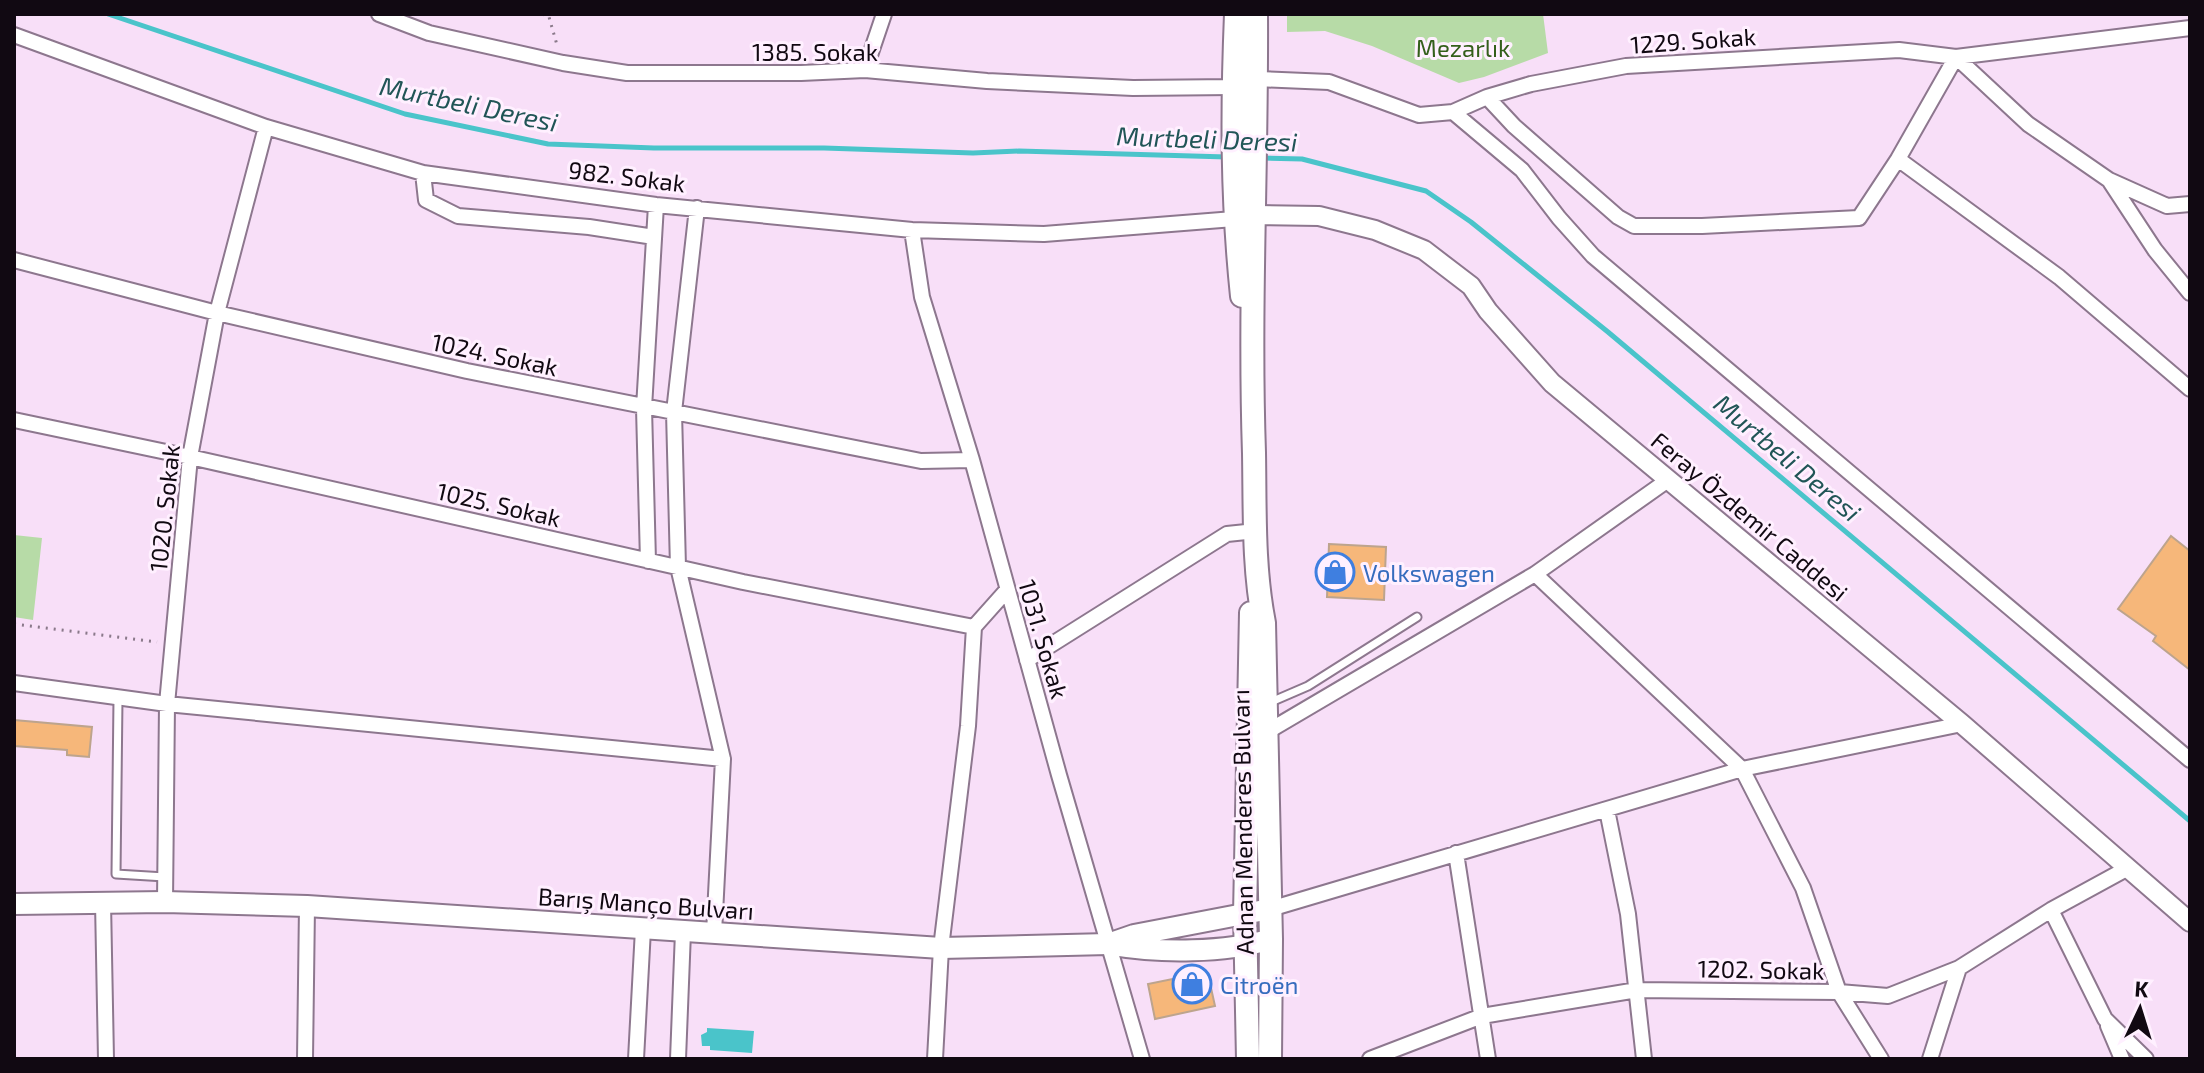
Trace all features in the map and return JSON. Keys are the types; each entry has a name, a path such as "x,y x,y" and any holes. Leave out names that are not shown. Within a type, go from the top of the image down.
{"main road":[{"name":"Adnan Menderes Bulvarı","path":"1236,14 1233,91 1245,210 1257,585 1264,623 1271,939 1270,1059"},
{"name":"Adnan Menderes Bulvarı","path":"1245,210 1257,87 1256,14"},
{"name":"Adnan Menderes Bulvarı","path":"1248,1059 1245,915 1249,623 1257,585"},
{"name":"Barış Manço Bulvarı","path":"14,904 165,902 307,906 941,948 1108,944 1134,935 1270,909"},
{"path":"1108,944 1137,949 1246,947 1271,939"}],"street":[{"name":"1385. Sokak","path":"379,14 429,33 563,63 627,73 865,70 987,81 1133,88 1233,91 1257,87"},
{"path":"865,70 884,14"},
{"name":"1229. Sokak","path":"1257,87 1329,82 1419,115 1453,112 1487,97 1531,84 1626,66 1899,50 1956,57 2190,28"},
{"name":"982. Sokak","path":"14,35 266,127 423,173 656,205 912,230 1044,234 1245,210"},
{"path":"1487,97 1514,126 1618,217 1634,226 1702,226 1859,218 1898,159 1956,57 2028,124 2109,180 2167,206 2190,204"},
{"path":"1453,112 1522,170 1559,218 1605,266 2190,760"},
{"name":"1020. Sokak","path":"165,902 167,704 190,457 217,313 266,127"},
{"path":"1898,159 2059,277 2190,389"},
{"path":"423,173 426,200 458,216 589,227 654,237"},
{"path":"2109,180 2155,250 2190,293"},
{"path":"648,561 644,408 656,205"},
{"path":"697,208 674,412 678,567 723,759 714,933"},
{"name":"Feray Özdemir Caddesi","path":"1245,210 1319,216 1375,230 1424,250 1471,286 1488,311 1552,383 1962,724 2190,922"},
{"name":"1031. Sokak","path":"912,230 922,297 972,460 1142,1059"},
{"name":"1024. Sokak","path":"14,260 217,313 644,408 921,461 972,460"},
{"name":"1025. Sokak","path":"14,420 743,582 974,627"},
{"path":"1265,733 1535,574 1668,480"},
{"path":"1027,660 1227,534 1256,531"},
{"path":"1535,574 1742,769 1803,888 1839,992 1881,1059"},
{"path":"935,1059 941,948 968,726 974,627 1007,590"},
{"path":"14,683 118,699 723,759"},
{"path":"1270,909 1742,769 1962,724"},
{"path":"1607,810 1628,914 1644,1059"},
{"path":"1456,853 1488,1059"},
{"name":"1202. Sokak","path":"1370,1059 1482,1016 1637,990 1839,992 1888,996 1959,968 2051,910 2128,868"},
{"path":"103,902 106,1059"},
{"path":"305,1059 307,906"},
{"path":"2051,910 2122,1059"},
{"path":"636,1059 643,929"},
{"path":"678,1059 683,932"},
{"path":"1930,1059 1959,968"},
{"path":"2105,1019 2146,1059"}],"lane":[{"path":"1265,705 1308,686 1417,617"},
{"path":"118,699 116,874 165,877"}],"path":[{"path":"542,14 549,17 563,63"},
{"path":"14,624 172,644"}],"green space":[{"name":"Mezarlık","path":"1287,14 1543,14 1548,53 1459,83 1372,46 1325,31 1287,32"},
{"path":"14,535 42,538 33,620 14,617"}],"water":[{"path":"707,1028 754,1031 752,1053 710,1050 710,1046 702,1046 701,1035 707,1032"}],"building":[{"path":"2171,536 2190,551 2190,670 2153,641 2156,636 2118,609"},
{"path":"1329,544 1386,547 1384,600 1327,597"},
{"path":"14,720 92,727 89,757 67,755 67,750 14,746"},
{"path":"1197,974 1209,979 1215,1006 1155,1019 1148,984"}],"waterway":[{"name":"Murtbeli Deresi","path":"108,14 405,114 548,144 1227,157"},
{"name":"Murtbeli Deresi","path":"1261,158 1302,159 1426,191 1471,222 1608,332 2190,821"}],"place":[{"name":"Volkswagen","path":"1335,572"},
{"name":"Citroën","path":"1192,984"}]}
